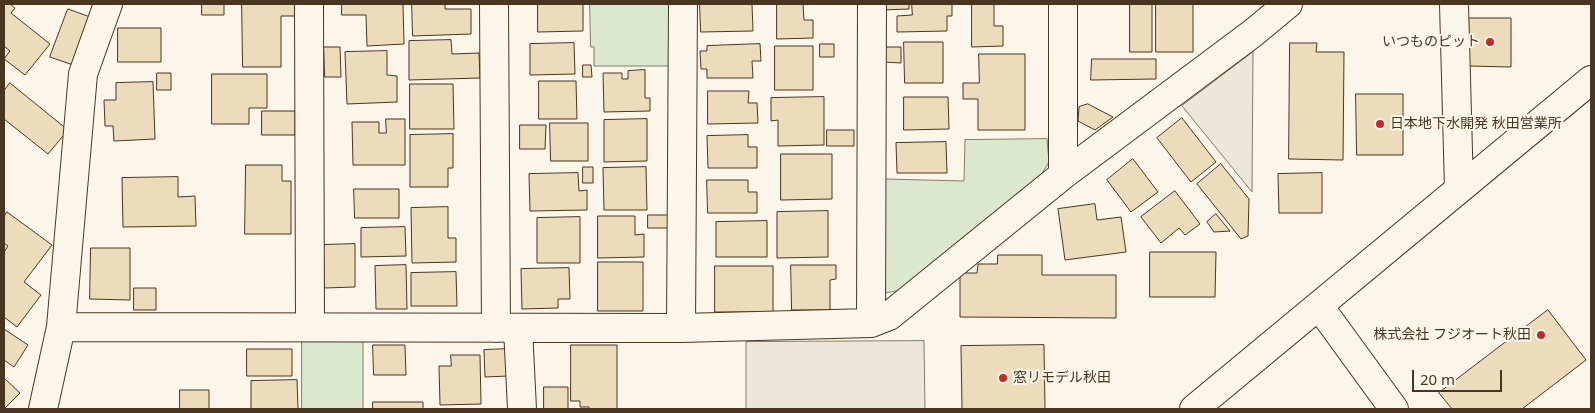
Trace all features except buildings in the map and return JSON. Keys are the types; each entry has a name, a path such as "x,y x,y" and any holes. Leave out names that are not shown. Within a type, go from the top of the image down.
{"street":[{"path":"42,409 61,327 83,74 108,4"},
{"path":"309,4 310,327"},
{"path":"494,4 507,328 522,409"},
{"path":"681,328 683,4"},
{"path":"871,323 872,4"},
{"path":"1063,4 1063,175"},
{"path":"1253,33 1254,4"},
{"path":"61,327 681,328 871,323 889,316 1063,175 1253,33 1288,4"},
{"path":"1454,4 1459,189"},
{"path":"1194,409 1591,80"},
{"path":"1319,306 1394,409"}],"green space":[{"path":"590,4 671,4 672,66 594,66 594,47 591,47"},
{"path":"1047,139 1049,162 1041,175 901,290 885,293 885,179 964,181 965,140"},
{"path":"302,336 363,336 363,409 302,409"}],"shaded area":[{"path":"1253,52 1252,192 1182,106"},
{"path":"924,341 925,409 746,409 746,342"}],"place":[{"name":"いつものピット","path":"1490,42"},
{"name":"日本地下水開発 秋田営業所","path":"1380,124"},
{"name":"株式会社 フジオート秋田","path":"1541,335"},
{"name":"窓リモデル秋田","path":"1003,378"}]}
